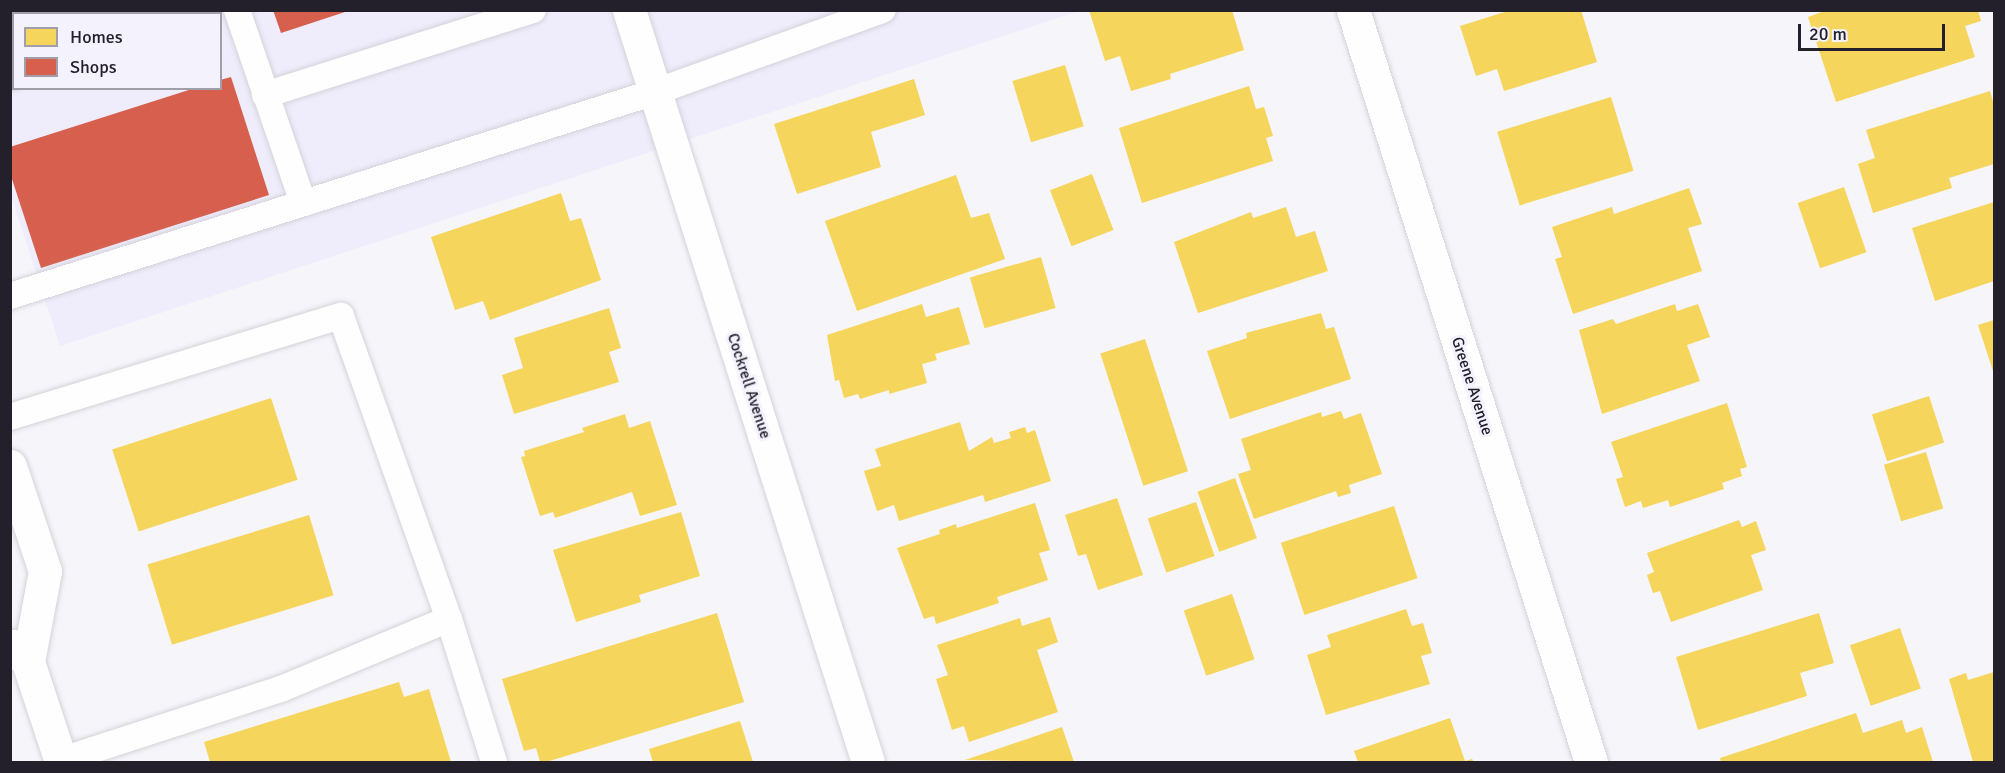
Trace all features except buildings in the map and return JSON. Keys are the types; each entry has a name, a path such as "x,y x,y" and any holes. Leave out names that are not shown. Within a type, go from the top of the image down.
{"street":[{"name":"Cockrell Avenue","path":"629,10 868,762"},
{"name":"Greene Avenue","path":"1353,10 1591,762"},
{"path":"10,466 45,571 19,651 60,762"}],"lane":[{"path":"237,10 303,203"},
{"path":"265,95 533,10"},
{"path":"10,296 655,92 883,10"},
{"path":"10,417 341,316 449,619 494,762"},
{"path":"60,762 281,689 449,619"}],"shaded area":[{"path":"10,11 1079,11 60,346 11,195"}]}
